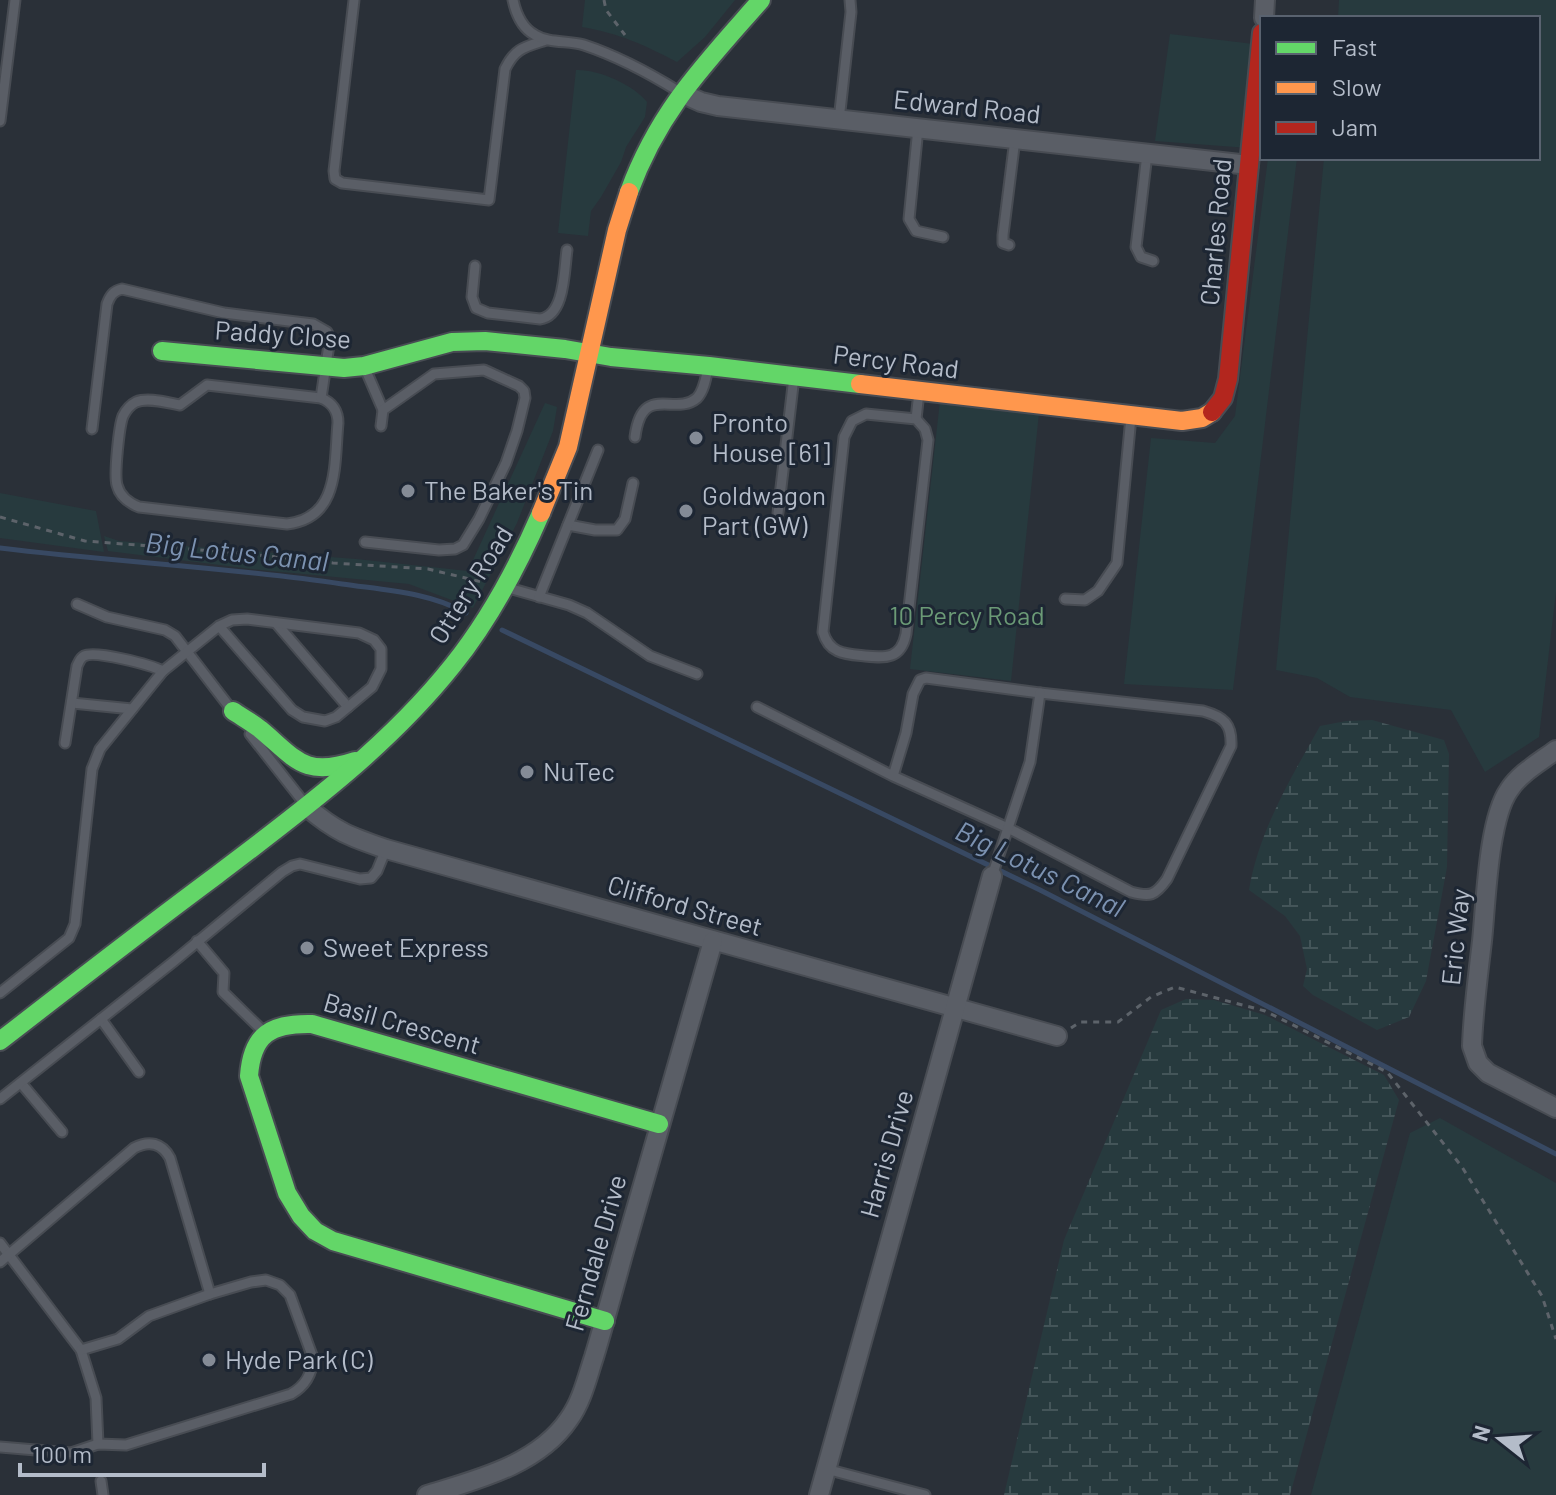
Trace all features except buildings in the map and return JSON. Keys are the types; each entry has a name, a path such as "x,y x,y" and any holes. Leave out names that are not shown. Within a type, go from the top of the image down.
{"street":[{"name":"Ottery Road","path":"0,1041 307,807 365,757 426,698 479,628 493,607 497,585 522,557 568,447 624,204 644,154 681,93 761,0"},
{"name":"Charles Road","path":"1196,420 1217,409 1224,398 1228,379 1260,53"},
{"name":"Edward Road","path":"681,93 718,106 1249,165"},
{"name":"Paddy Close","path":"162,351 326,368 364,366 452,342 485,341 589,352"},
{"name":"Percy Road","path":"589,352 919,392 1182,421 1196,420"},
{"path":"233,711 304,765 328,769 365,757"},
{"name":"Eric Way","path":"1556,750 1522,776 1509,790 1500,808 1494,831 1472,1046 1478,1063 1488,1073 1556,1108"},
{"name":"Clifford Street","path":"307,807 346,835 386,849 1057,1036"},
{"name":"Harris Drive","path":"819,1495 992,876"},
{"name":"Ferndale Drive","path":"427,1495 467,1489 534,1452 553,1438 569,1419 583,1392 713,941"},
{"name":"Basil Crescent","path":"265,1033 294,1022 312,1024 659,1124"},
{"path":"265,1033 254,1046 249,1059 249,1076 287,1193 315,1231 333,1241 605,1321"}],"lane":[{"path":"0,121 15,0"},
{"path":"354,0 334,171 335,179 342,183 489,200 505,69 518,50 546,40"},
{"path":"513,0 517,15 534,35 598,50 681,93"},
{"path":"839,120 850,0"},
{"path":"918,128 909,219 916,231 943,237"},
{"path":"1009,245 1003,243 1003,235 1015,139"},
{"path":"1147,154 1136,247 1141,257 1153,261"},
{"path":"475,266 473,304 480,311 548,318 554,313 560,298 567,250"},
{"path":"92,429 107,304 115,290 122,289 224,313 313,324 327,332 330,338 321,398"},
{"path":"485,341 488,313"},
{"path":"364,366 383,410 381,426"},
{"path":"635,437 641,414 649,407 683,403 699,396 709,366"},
{"path":"365,542 439,550 463,545 506,463 525,398 519,386 484,370 434,374 383,410"},
{"path":"778,513 794,376"},
{"path":"207,385 321,398 333,405 338,417 331,488 323,507 307,520 287,524 139,507 126,500 118,488 116,476 122,420 128,408 137,402 180,405 207,385"},
{"path":"916,419 866,414 852,421 846,431 823,632 832,648 842,653 884,658 898,651 905,640 928,440 925,429 916,419 919,392"},
{"path":"1065,599 1085,600 1098,591 1117,563 1131,415"},
{"path":"539,597 598,450"},
{"path":"568,525 617,530 625,519 633,483"},
{"path":"497,585 587,613 650,656 697,674"},
{"path":"77,604 107,617 165,630 175,636 307,807"},
{"path":"0,993 69,938 75,924 95,759 163,671 186,651 219,626 232,620 247,619 359,633 374,640 381,649 381,669 372,687 336,717 325,721 303,717 292,710 219,626"},
{"path":"276,623 348,707"},
{"path":"65,743 77,666 82,657 87,654 151,665 163,671"},
{"path":"757,707 893,776 1008,828 1131,892 1151,895 1167,879 1231,746 1232,734 1216,714 1203,711 926,678 920,680 913,694 906,733 893,776"},
{"name":"Harris Drive","path":"992,876 1030,762 1040,693"},
{"path":"72,703 132,709"},
{"path":"0,1099 292,866 300,864 360,879 371,878 386,849"},
{"path":"197,941 224,973 223,992 265,1033"},
{"path":"101,1019 139,1072"},
{"path":"21,1083 62,1132"},
{"path":"0,1262 134,1148 151,1143 163,1148 170,1158 210,1294"},
{"path":"0,1243 81,1350 96,1398 98,1444"},
{"path":"0,1447 71,1453 98,1444 126,1445 291,1394 307,1381 313,1358 290,1295 274,1282 259,1280 149,1316 118,1339 81,1350"},
{"path":"826,1469 925,1495"},
{"path":"101,1481 103,1495"}],"path":[{"path":"604,0 606,10 625,35"},
{"path":"0,517 85,541 428,569 497,585"},
{"path":"1057,1036 1080,1022 1118,1022 1151,997 1175,987 1265,1011 1387,1072 1462,1167 1542,1296 1556,1339"}],"green space":[{"path":"585,0 735,0 705,37 677,62 631,40 582,27"},
{"path":"1339,0 1556,0 1556,592 1539,737 1485,772 1451,710 1350,697 1317,678 1276,670 1324,160 1540,160 1540,16 1338,16"},
{"path":"1170,34 1260,45 1260,149 1155,141"},
{"path":"576,70 615,79 647,102 645,117 591,211 588,236 558,233"},
{"path":"1268,160 1297,160 1233,690 1124,684 1151,438 1215,443 1235,416"},
{"name":"10 Percy Road","path":"940,401 1039,413 1011,681 910,669"},
{"path":"545,403 557,407 553,431 517,523 473,608 409,584 108,551 104,536 119,541 468,571"},
{"path":"0,493 96,511 104,552 0,538"},
{"path":"1372,720 1444,740 1449,754 1447,867 1426,981 1409,1017 1377,1030 1313,995 1303,986 1307,969 1300,936 1285,916 1249,890 1268,825 1320,726"},
{"path":"1186,999 1214,1000 1265,1015 1384,1075 1399,1100 1290,1495 1004,1495 1064,1240 1161,1010"},
{"path":"1440,1118 1556,1183 1556,1495 1311,1495 1410,1133"}],"waterway":[{"name":"Big Lotus Canal","path":"0,548 256,573 389,590 437,600 466,613"},
{"name":"Big Lotus Canal","path":"502,630 1040,890 1556,1154"}],"traffic: fast":[{"path":"629,192 654,136 669,112 761,0"},
{"path":"162,351 344,368 364,366 452,342 485,341 860,384"},
{"path":"0,1041 311,802 400,724 453,665 479,630 513,573 541,513"},
{"path":"233,711 257,726 302,763 324,767 355,761"},
{"path":"605,1321 333,1241 315,1231 287,1193 249,1076 254,1050 259,1041 275,1029 312,1024 659,1124"}],"traffic: slow":[{"path":"541,513 568,447 617,230 629,192"},
{"path":"860,384 1182,421 1202,418 1212,412"}],"traffic: jam":[{"path":"1212,412 1223,398 1228,379 1260,53"}],"place":[{"name":"Pronto House [61]","path":"696,438"},
{"name":"The Baker's Tin","path":"408,491"},
{"name":"Goldwagon Part (GW)","path":"686,511"},
{"name":"NuTec","path":"527,772"},
{"name":"Sweet Express","path":"307,948"},
{"name":"Hyde Park (C)","path":"209,1360"}]}
